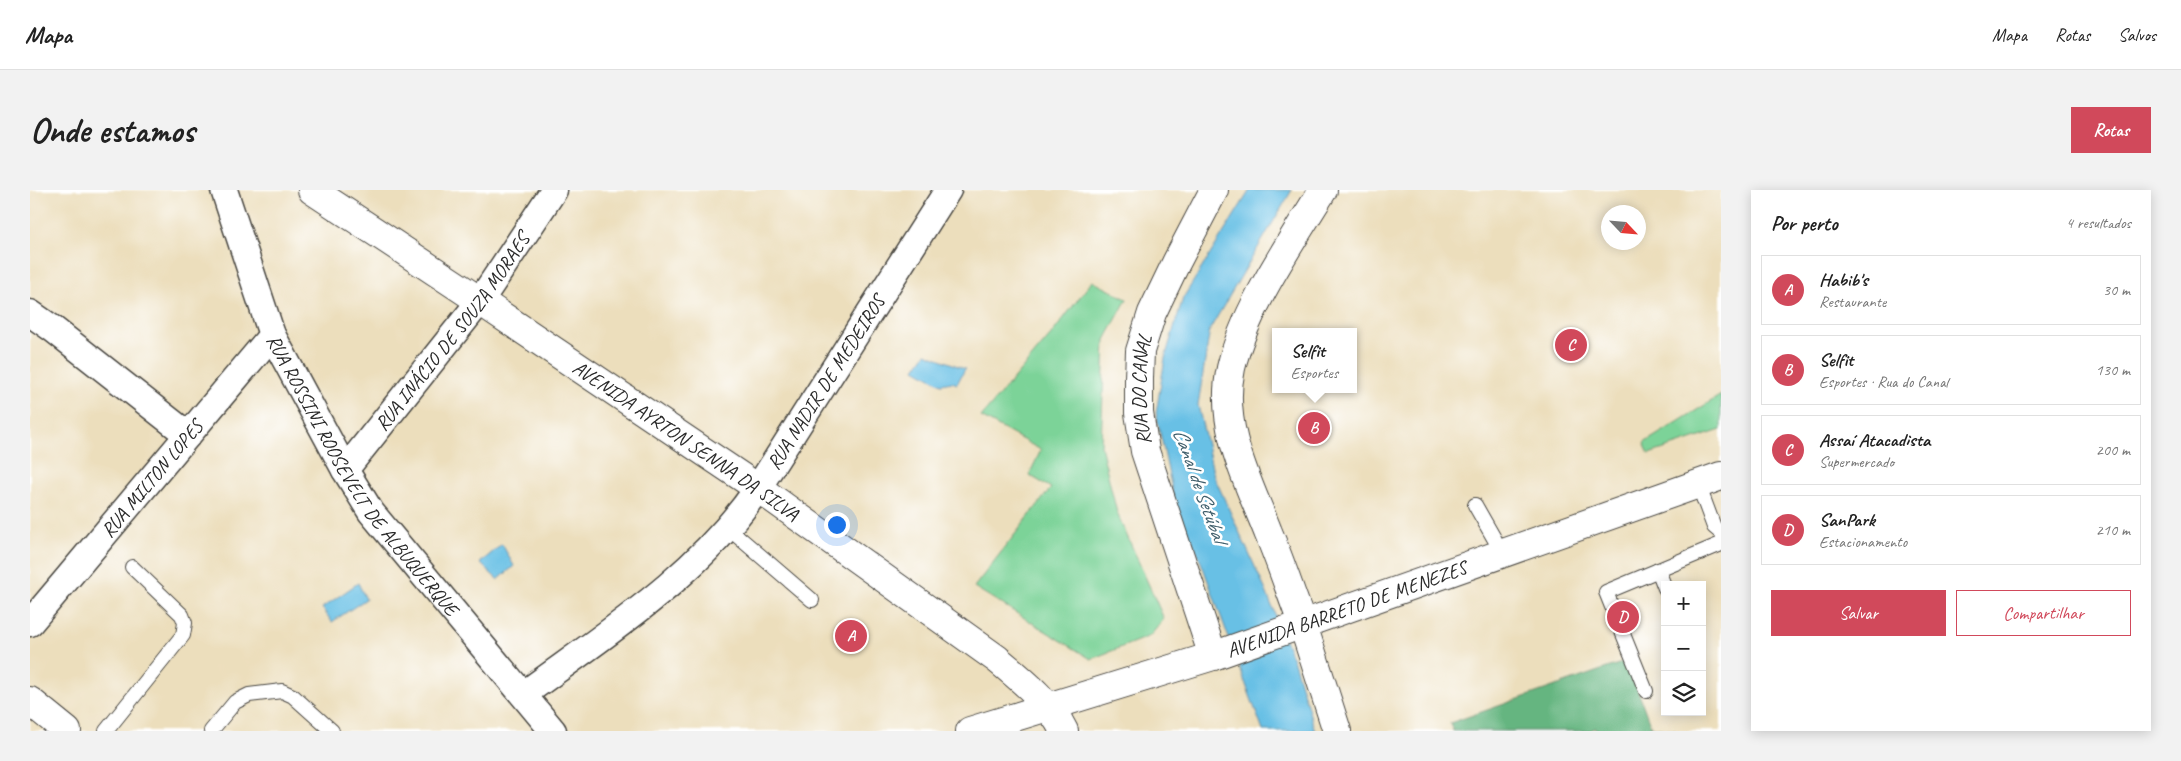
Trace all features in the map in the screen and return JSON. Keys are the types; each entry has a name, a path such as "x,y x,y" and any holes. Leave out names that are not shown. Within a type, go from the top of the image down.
{"main road":[{"name":"AVENIDA AYRTON SENNA DA SILVA","path":"312,190 758,488 997,660 1048,707 1064,731"},
{"name":"RUA DO CANAL","path":"1214,190 1176,262 1152,313 1140,351 1139,413 1145,451 1222,652"},
{"path":"1323,190 1262,294 1240,338 1231,370 1228,400 1234,441 1242,470 1269,534 1298,626 1338,731"},
{"name":"AVENIDA BARRETO DE MENEZES","path":"970,731 1222,652 1715,481"},
{"path":"30,701 67,731"}],"street":[{"name":"RUA ROSSINI ROOSEVELT DE ALBUQUERQUE","path":"224,190 272,334 345,470 371,512 553,731"},
{"name":"RUA INÁCIO DE SOUZA MORAES","path":"345,470 480,301 554,190"},
{"name":"RUA NADIR DE MEDEIROS","path":"524,694 646,604 693,563 728,528 758,488 948,190"},
{"path":"30,313 188,435"},
{"name":"RUA MILTON LOPES","path":"30,623 272,334"}],"lane":[{"path":"1715,481 1714,526 1721,532"},
{"path":"1475,505 1503,554"},
{"path":"728,528 812,600"},
{"path":"1646,691 1606,592 1721,544"},
{"path":"106,731 183,635 185,623 182,615 132,567"},
{"path":"1658,570 1662,581"},
{"path":"211,731 235,702 249,696 282,691 293,696 332,731"}],"green space":[{"path":"1092,281 1127,299 1105,340 1101,446 1117,513 1164,619 1150,636 1091,659 974,587 1051,488 1029,475 1041,450 981,417 1051,335"},
{"path":"1721,395 1721,430 1649,454 1644,443"},
{"path":"1627,661 1651,727 1675,731 1596,731 1595,728 1589,731 1453,731 1450,723"}],"water":[{"name":"Canal de Setúbal","path":"1250,190 1292,190 1210,329 1198,405 1214,476 1266,591 1295,665 1315,731 1263,731 1198,554 1175,504 1156,413 1165,358 1183,298"},
{"path":"926,353 965,369 957,384 952,382 941,384 915,369"},
{"path":"502,544 514,566 498,580 480,563"},
{"path":"358,583 366,599 332,622 322,608"}],"place":[{"name":"Assaí Atacadista","path":"1571,345"},
{"name":"Selfit","path":"1314,428"},
{"name":"SanPark","path":"1623,617"},
{"name":"Habib's","path":"851,636"}]}
